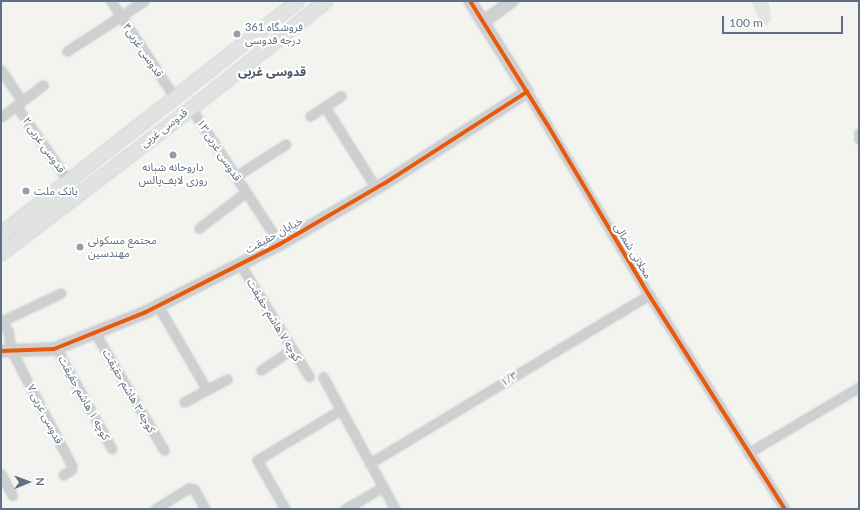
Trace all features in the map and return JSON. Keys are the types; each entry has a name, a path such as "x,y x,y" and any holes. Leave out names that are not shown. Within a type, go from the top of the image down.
{"main road":[{"name":"قدوسی غربی","path":"1,233 69,182 297,1"},
{"name":"قدوسی غربی","path":"1,253 191,108 325,1"},
{"path":"248,40 258,54"},
{"path":"88,167 97,179"}],"street":[{"name":"قدوسی غربی۴","path":"111,1 175,98"},
{"path":"67,51 144,1"},
{"name":"محلاتی شمالی","path":"470,1 527,92 649,295 784,509"},
{"path":"483,22 512,1"},
{"name":"۲ قدوسی غربی","path":"1,70 22,101 17,107 69,182"},
{"path":"1,117 43,85"},
{"name":"خیابان حقیقت","path":"6,350 56,348 158,306 280,244 376,188 527,92"},
{"path":"310,116 341,96"},
{"path":"325,107 376,188"},
{"name":"۱۳ قدوسی غربی","path":"191,108 280,244"},
{"path":"859,134 859,139"},
{"path":"236,176 286,144"},
{"path":"198,228 246,192"},
{"name":"کوچه ۷ هاشم حقیقت","path":"240,264 308,376"},
{"path":"6,350 8,331 2,321 61,294"},
{"name":"۱/۳","path":"370,463 649,295"},
{"path":"158,306 207,390"},
{"name":"کوچه ۳ هاشم حقیقت","path":"95,333 164,450"},
{"name":"کوچه ۱ هاشم حقیقت","path":"56,348 112,449"},
{"name":"۷ قدوسی غربی","path":"6,350 72,466 71,470 63,475"},
{"path":"261,370 291,350"},
{"path":"323,377 339,411 395,509"},
{"path":"184,402 227,379"},
{"path":"748,453 859,387"},
{"path":"285,509 257,460 339,411"},
{"path":"1,474 12,495"},
{"path":"345,509 382,487"},
{"path":"155,509 191,488 205,509"}],"shaded area":[{"path":"751,1 768,1 772,19 766,26 758,17"}],"cycle path":[{"path":"470,1 547,124 649,295 785,509"},
{"path":"1,351 54,349 146,312 280,244 385,183 527,92"}],"place":[{"name":"فروشگاه 361 درجه قدوسی","path":"237,34"},
{"name":"داروخانه شبانه روزی لایف‌پالس","path":"173,155"},
{"name":"بانک ملت","path":"26,191"},
{"name":"مجتمع مسکونی مهندسین","path":"80,247"}],"district":[{"name":"قدوسی غربی","path":"272,72"}]}
